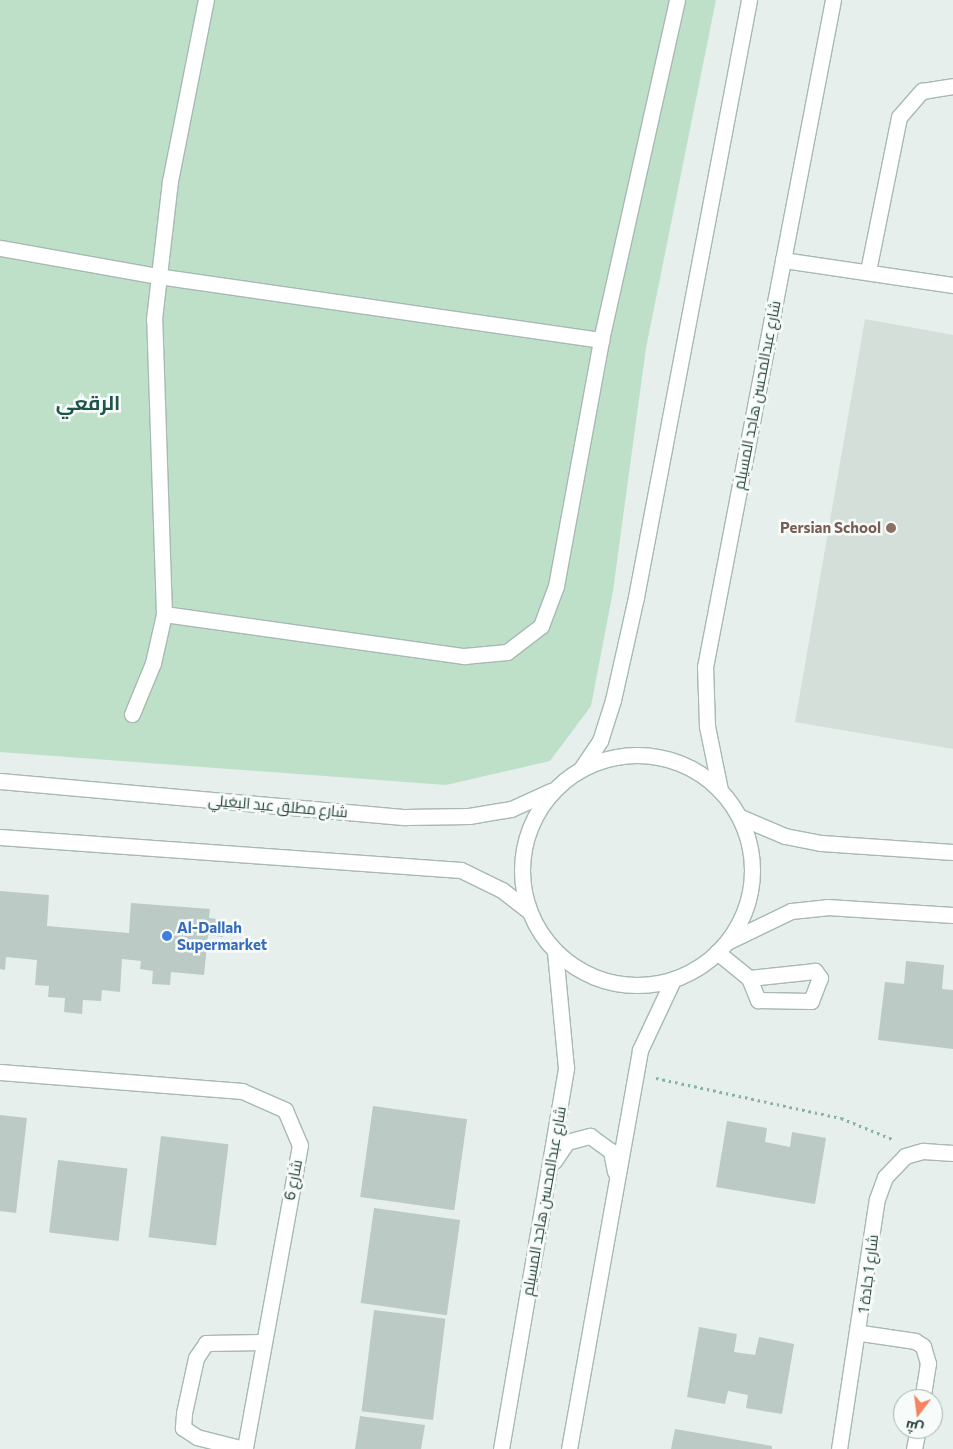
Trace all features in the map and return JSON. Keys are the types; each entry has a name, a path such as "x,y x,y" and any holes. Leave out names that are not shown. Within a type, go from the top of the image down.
{"street":[{"path":"132,714 153,663 164,614 153,360 157,276 170,181 206,0"},
{"path":"164,614 464,656 507,652 526,641 541,626 556,586 601,340 677,0"},
{"path":"528,910 521,879 523,847 534,817 553,791 581,769 600,741 613,700 636,598 749,0"},
{"name":"شارع عبدالمحسن هاجد المسيلم","path":"720,790 707,726 705,668 833,0"},
{"path":"868,271 899,117 922,91 953,86"},
{"path":"0,248 157,276 601,340"},
{"path":"783,260 953,285"},
{"path":"581,769 616,756 654,756 690,768 720,790 740,817 751,848 752,881 745,913 722,947"},
{"name":"شارع مطلق عيد البغيلي","path":"0,781 405,817 469,816 511,809 553,791"},
{"path":"740,817 777,833 821,843 953,852"},
{"path":"0,837 461,870 502,890 528,910 555,951 580,970 610,982 642,986 673,980 722,947 791,911 827,907 953,915"},
{"path":"722,947 749,978"},
{"name":"شارع عبدالمحسن هاجد المسيلم","path":"501,1449 566,1068 555,951"},
{"path":"569,1449 640,1050 673,980"},
{"name":"شارع 6","path":"0,1072 242,1091 286,1110 300,1145 244,1449"},
{"path":"549,1172 567,1142 590,1136 611,1151 615,1194"},
{"path":"922,1151 953,1153"},
{"name":"شارع 1 جادة 1","path":"839,1449 860,1333 878,1199 895,1165 922,1151"},
{"path":"860,1333 915,1341 923,1346 928,1363 924,1389"},
{"path":"244,1449 197,1437 183,1428 184,1413 196,1358 206,1343 263,1342"}],"path":[{"path":"636,1073 841,1118 922,1151"}],"shaded area":[{"name":"Persian School","path":"865,319 953,335 953,749 795,722"}],"green space":[{"path":"0,0 716,0 646,348 613,591 591,706 550,761 446,785 0,752"}],"building":[{"path":"0,891 49,895 47,926 129,933 131,903 210,909 209,918 224,920 223,937 208,935 204,975 171,972 170,985 152,984 153,971 140,969 141,961 122,959 120,992 102,990 101,1001 83,1000 82,1014 64,1012 65,998 48,997 49,986 35,985 37,960 6,957 5,970 0,969"},
{"path":"906,961 944,965 942,989 953,990 953,1049 878,1040 885,982 904,984"},
{"path":"373,1106 467,1119 454,1210 360,1197"},
{"path":"0,1115 27,1118 16,1213 0,1211"},
{"path":"727,1121 767,1128 765,1142 790,1147 792,1132 826,1138 815,1204 716,1187"},
{"path":"161,1136 228,1144 216,1246 149,1237"},
{"path":"58,1160 127,1169 119,1241 49,1232"},
{"path":"374,1208 460,1220 447,1315 361,1303"},
{"path":"374,1310 445,1319 433,1420 362,1411"},
{"path":"699,1327 737,1334 734,1352 755,1355 759,1337 794,1344 782,1414 746,1408 748,1395 728,1391 725,1404 687,1397"},
{"path":"360,1416 425,1425 421,1449 355,1449"},
{"path":"675,1429 772,1446 772,1449 671,1449"}],"place":[{"name":"Persian School","path":"891,528"},
{"name":"Al-Dallah Supermarket","path":"167,936"}],"district":[{"name":"الرقعي","path":"88,402"}]}
